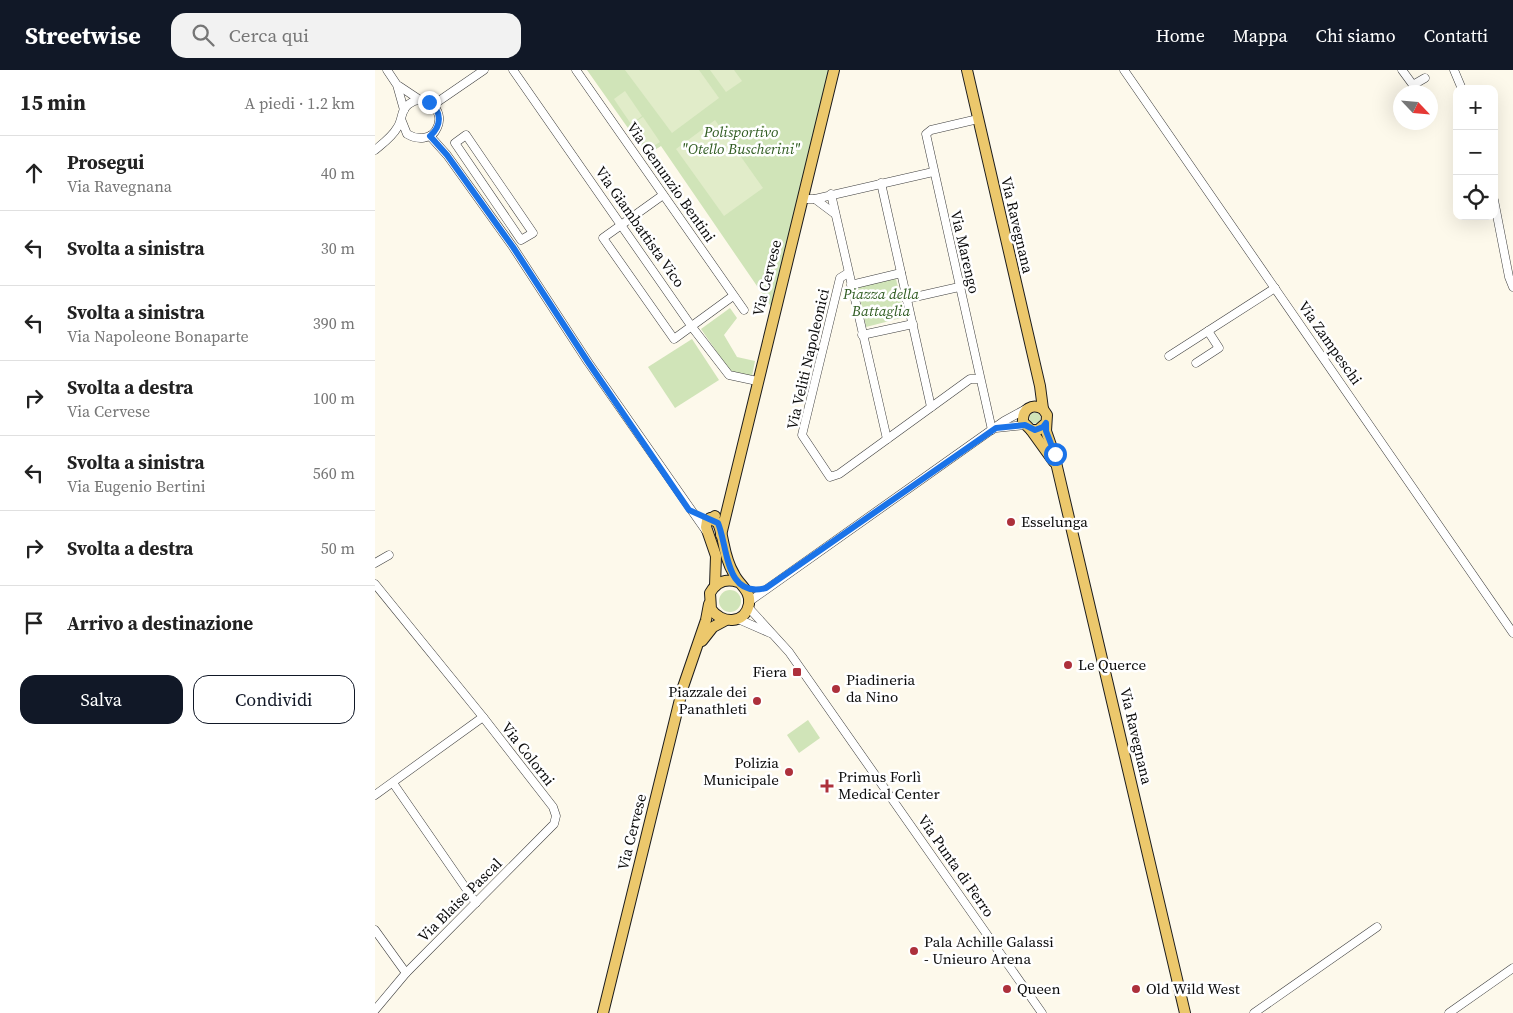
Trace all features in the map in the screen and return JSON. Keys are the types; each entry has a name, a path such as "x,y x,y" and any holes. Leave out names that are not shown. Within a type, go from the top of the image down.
{"main road":[{"name":"Via Cervese","path":"721,535 834,70"},
{"name":"Via Ravegnana","path":"967,70 1040,386 1043,409"},
{"path":"1029,408 1043,409 1047,415 1046,423 1038,430 1028,428 1023,418 1040,386"},
{"name":"Via Ravegnana","path":"1046,423 1046,431 1055,454 1056,465 1185,1013"},
{"name":"Via Ravegnana","path":"1028,428 1056,465"},
{"name":"Via Cervese","path":"604,1013 681,697 707,620 710,593 715,586 716,556 706,531 706,525 710,518 722,510 731,493"},
{"name":"Via Cervese","path":"710,518 718,523 725,557 742,586 749,604"},
{"path":"715,586 725,580 742,586"},
{"path":"709,604 715,615 726,620 738,619 749,604"},
{"name":"Via Cervese","path":"692,660 713,627 726,620"}],"street":[{"path":"375,150 398,128 403,110 397,85 387,70"},
{"path":"433,105 484,70"},
{"name":"Via Giambattista Vico","path":"513,70 693,327 729,375 757,381"},
{"name":"Via Genunzio Bentini","path":"576,70 744,310"},
{"name":"Via Zampeschi","path":"1124,70 1513,634"},
{"path":"1402,70 1413,85 1425,78"},
{"path":"1454,70 1460,85"},
{"path":"384,142 400,134 407,134 418,138 430,136 435,132 439,121 439,115 433,105 420,100 397,85"},
{"path":"403,110 408,104 420,100"},
{"name":"Via Marengo","path":"978,118 927,132 927,139 979,379 994,429"},
{"path":"401,119 407,134"},
{"path":"513,247 533,233 466,135 455,143 521,240"},
{"path":"430,136 447,155 513,247 588,362 689,510 706,531"},
{"path":"818,198 933,172"},
{"path":"881,183 931,407"},
{"path":"804,194 818,198 835,214"},
{"path":"831,194 887,439 971,379 979,379"},
{"path":"663,195 603,238 673,339 693,327 733,296"},
{"path":"1498,220 1509,277 1513,287"},
{"name":"Via Veliti Napoleonici","path":"848,273 840,278 802,436 830,477 839,474 887,439"},
{"path":"851,285 901,273"},
{"path":"906,299 959,287"},
{"path":"1169,356 1275,288"},
{"path":"862,335 913,324"},
{"path":"1196,364 1219,348 1208,331"},
{"path":"749,604 766,588 1015,414 1029,408"},
{"path":"994,429 1028,428"},
{"path":"689,510 710,518"},
{"path":"375,562 389,555"},
{"name":"Via Colorni","path":"375,584 553,807"},
{"path":"742,586 754,591 766,588"},
{"name":"Via Punta di Ferro","path":"749,604 776,637 1043,1013"},
{"name":"Via Punta di Ferro","path":"738,619 776,637"},
{"path":"375,795 483,717"},
{"path":"393,783 476,903"},
{"name":"Via Blaise Pascal","path":"375,1010 405,973 554,824 556,816 553,807"},
{"path":"1254,1013 1377,927"},
{"path":"375,930 405,973"},
{"path":"1449,1013 1513,968"}],"green space":[{"name":"Polisportivo \"Otello Buscherini\"","path":"587,70 830,70 772,308 661,146 647,155"},
{"path":"625,70 699,70 719,98 672,133"},
{"path":"710,70 734,70 742,81 726,92"},
{"path":"625,91 642,116 631,124 614,99"},
{"path":"643,117 660,142 649,149 632,124"},
{"path":"715,120 763,188 724,216 676,149"},
{"name":"Piazza della Battaglia","path":"896,279 905,317 866,327 857,284"},
{"path":"730,308 737,318 724,335 737,357 755,361 752,376 730,371 701,329"},
{"path":"692,339 719,380 675,408 648,367"},
{"path":"1035,412 1041,418 1035,424 1029,418"},
{"path":"730,590 738,593 741,601 738,609 730,612 722,609 719,601 722,593"},
{"path":"808,720 820,738 799,753 787,735"}],"place":[{"name":"Esselunga","path":"1011,522"},
{"name":"Le Querce","path":"1068,665"},
{"name":"Fiera","path":"797,672"},
{"name":"Piadineria da Nino","path":"836,689"},
{"name":"Piazzale dei Panathleti","path":"757,701"},
{"name":"Polizia Municipale","path":"789,772"},
{"name":"Primus Forlì Medical Center","path":"827,786"},
{"name":"Pala Achille Galassi - Unieuro Arena","path":"914,951"},
{"name":"Queen","path":"1007,989"},
{"name":"Old Wild West","path":"1136,989"}],"route":[{"path":"429,102 437,109 439,115 438,127 430,136 447,155 513,247 588,362 689,510 715,519 718,523 723,552 727,562 733,574 746,589 754,591 766,588 996,428 1025,425 1031,430 1038,430 1046,423 1046,431 1055,454"}]}
